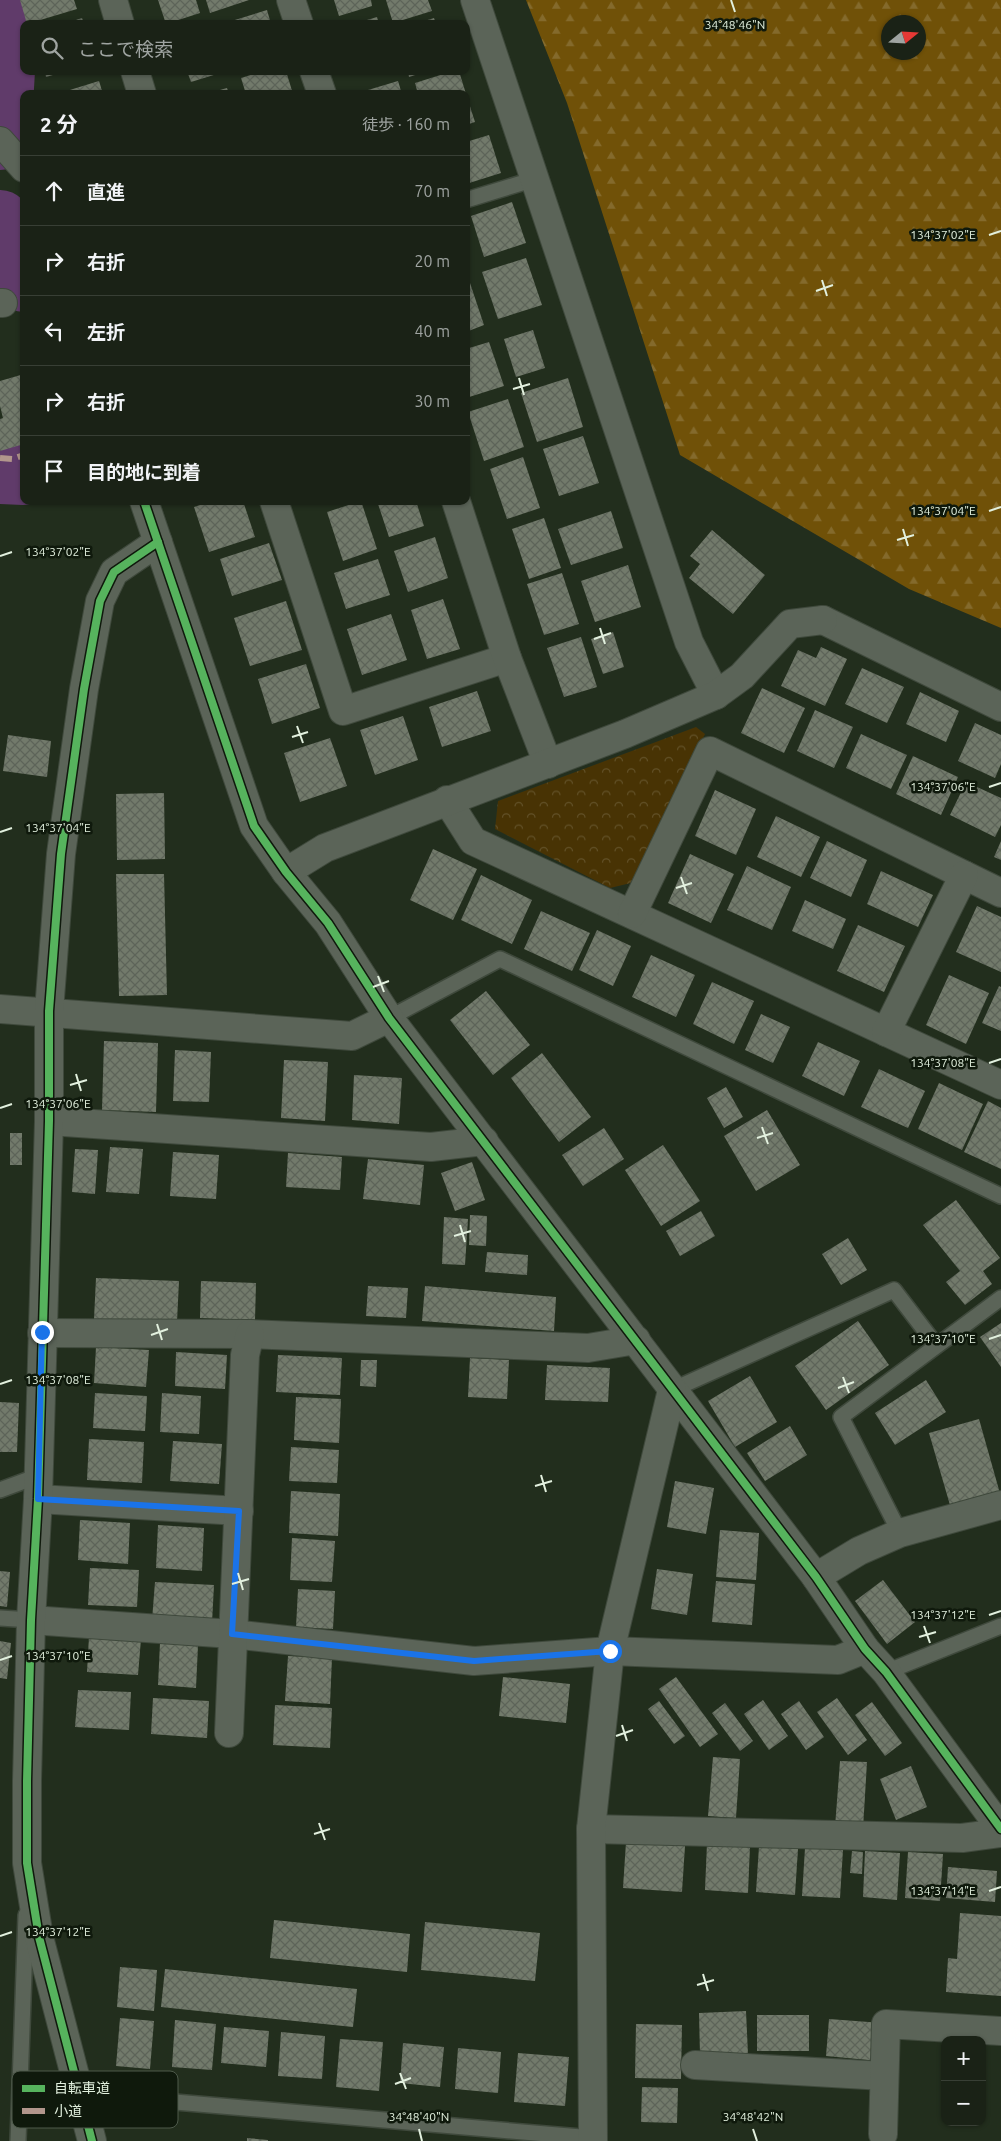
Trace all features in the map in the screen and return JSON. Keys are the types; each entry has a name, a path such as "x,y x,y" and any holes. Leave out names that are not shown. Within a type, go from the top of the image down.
{"street":[{"path":"113,0 119,20"},
{"path":"291,0 298,20"},
{"path":"475,0 689,642 716,695"},
{"path":"136,75 141,90"},
{"path":"315,75 321,90"},
{"path":"0,141 20,164"},
{"path":"145,505 254,826 286,872 328,923 389,1018 816,1578 865,1649 886,1672 1001,1831 962,1838 591,1829"},
{"path":"275,505 343,711 507,658"},
{"path":"457,505 507,658 548,764"},
{"path":"74,2071 39,1937 27,1863 31,1620 38,1488 49,1121 49,1011 61,854 84,689 100,601 114,572 158,542"},
{"path":"286,872 325,848 625,734 716,695 742,676 790,624 823,620 1001,707"},
{"path":"632,914 710,751 1001,893"},
{"path":"448,800 473,841 1001,1085"},
{"path":"886,1032 964,875"},
{"path":"0,1009 49,1011 352,1036 389,1018"},
{"path":"49,1121 431,1147 484,1141"},
{"path":"42,1332 250,1334 588,1348 636,1340"},
{"path":"228,1734 246,1355 250,1334"},
{"path":"593,2139 591,1829 610,1651 672,1390"},
{"path":"38,1488 239,1511"},
{"path":"816,1578 860,1551 900,1533 1001,1506"},
{"path":"31,1620 232,1634 474,1661 610,1651 838,1660 865,1649"},
{"path":"883,2134 886,2024 1001,2031"},
{"path":"695,2065 884,2076"},
{"path":"89,2128 92,2141"}],"lane":[{"path":"470,199 535,179"},
{"path":"389,1018 500,959 1001,1196"},
{"path":"672,1390 894,1290 936,1345"},
{"path":"900,1533 841,1417 1001,1298"},
{"path":"0,1490 38,1488"},
{"path":"0,1618 31,1620"},
{"path":"886,1672 1001,1626"},
{"path":"20,2071 27,1863"},
{"path":"178,2102 593,2139"},
{"path":"18,2128 18,2141"}],"green space":[{"path":"526,0 1001,0 1001,628 909,589 680,455 567,103"},
{"path":"696,727 705,734 635,882 610,888 495,829 498,801"}],"building":[{"path":"20,0 74,0 77,9 40,20 26,20"},
{"path":"158,0 196,0 200,13 178,20 165,20"},
{"path":"206,0 249,0 210,13"},
{"path":"334,0 371,0 372,6 339,16"},
{"path":"386,0 428,0 432,11 403,20 392,20"},
{"path":"267,10 270,20 235,20"},
{"path":"377,17 378,20 367,20"},
{"path":"188,75 214,75 191,82"},
{"path":"250,75 287,75 292,90 245,90 241,78"},
{"path":"440,75 460,75 465,90 417,90 415,83"},
{"path":"99,81 102,90 70,90"},
{"path":"398,81 401,90 368,90"},
{"path":"470,106 475,122 470,124"},
{"path":"489,135 501,173 470,183 470,141"},
{"path":"512,202 526,243 484,257 471,216"},
{"path":"526,258 542,305 498,319 482,272"},
{"path":"470,283 484,325 470,330"},
{"path":"533,330 545,368 516,377 504,339"},
{"path":"489,342 504,386 470,397 470,348"},
{"path":"20,375 20,445 0,451 0,419 3,418 0,406 0,381"},
{"path":"568,378 583,427 537,442 521,393"},
{"path":"508,399 524,447 484,461 470,418 470,411"},
{"path":"583,436 599,483 559,496 543,449"},
{"path":"523,457 540,508 507,519 490,469"},
{"path":"200,505 244,505 255,537 209,552 194,507"},
{"path":"349,505 362,505 377,549 343,561 327,512"},
{"path":"378,505 417,505 424,526 389,537"},
{"path":"611,511 623,548 571,565 558,529"},
{"path":"544,518 561,568 529,579 512,529"},
{"path":"712,530 765,575 733,614 689,578 700,564 690,556"},
{"path":"435,537 448,578 408,592 394,551"},
{"path":"269,543 282,580 232,596 220,559"},
{"path":"378,559 390,595 346,609 334,573"},
{"path":"628,565 641,607 595,622 581,581"},
{"path":"562,573 579,624 544,635 527,584"},
{"path":"443,599 460,649 427,659 411,610"},
{"path":"286,601 302,650 250,666 234,618"},
{"path":"391,614 407,660 362,675 347,629"},
{"path":"613,632 624,667 603,674 591,639"},
{"path":"581,637 597,687 564,697 547,648"},
{"path":"821,647 847,659 825,706 781,686 798,650 816,658"},
{"path":"306,664 320,708 272,724 258,679"},
{"path":"862,668 904,687 887,723 845,704"},
{"path":"762,688 805,708 784,753 741,733"},
{"path":"477,691 491,731 442,747 429,707"},
{"path":"920,692 959,711 946,742 906,724"},
{"path":"815,710 853,727 834,768 797,751"},
{"path":"403,716 418,760 375,775 360,730"},
{"path":"975,723 1001,735 1001,764 995,778 958,761"},
{"path":"861,734 907,755 891,789 846,768"},
{"path":"8,735 51,741 47,777 3,771"},
{"path":"330,738 347,786 300,802 284,753"},
{"path":"913,756 958,777 941,815 896,794"},
{"path":"966,782 1001,798 1001,825 995,837 950,815"},
{"path":"715,790 756,809 736,855 695,836"},
{"path":"164,793 165,859 117,860 116,794"},
{"path":"776,816 820,837 801,877 757,857"},
{"path":"827,841 867,860 851,897 810,878"},
{"path":"1001,841 1001,860 994,857"},
{"path":"433,849 477,869 453,920 410,900"},
{"path":"690,854 734,874 711,923 668,903"},
{"path":"747,866 791,887 772,930 727,910"},
{"path":"881,871 933,895 918,927 867,904"},
{"path":"116,874 164,874 167,995 119,996"},
{"path":"481,875 532,900 512,944 461,920"},
{"path":"805,900 846,919 833,949 792,931"},
{"path":"977,906 1001,917 1001,972 956,952"},
{"path":"541,911 590,933 572,971 524,949"},
{"path":"858,925 905,946 884,992 837,971"},
{"path":"597,930 631,946 613,986 579,970"},
{"path":"651,955 695,975 676,1017 632,997"},
{"path":"949,975 989,993 966,1044 926,1025"},
{"path":"712,982 754,1001 734,1044 693,1024"},
{"path":"999,986 1001,987 1001,1031 982,1023"},
{"path":"486,991 530,1045 493,1075 450,1020"},
{"path":"761,1014 790,1027 773,1063 745,1050"},
{"path":"104,1041 158,1043 156,1112 102,1110"},
{"path":"818,1042 860,1061 844,1096 802,1076"},
{"path":"175,1050 211,1052 209,1102 173,1101"},
{"path":"542,1053 591,1117 559,1142 511,1078"},
{"path":"284,1060 328,1062 325,1121 281,1118"},
{"path":"879,1069 925,1091 908,1128 861,1107"},
{"path":"354,1075 402,1078 399,1124 352,1120"},
{"path":"939,1083 983,1104 962,1150 918,1129"},
{"path":"726,1087 743,1117 724,1128 707,1098"},
{"path":"988,1101 1001,1108 1001,1169 964,1152"},
{"path":"767,1110 800,1165 756,1191 724,1136"},
{"path":"604,1128 624,1159 583,1186 562,1155"},
{"path":"10,1133 22,1133 22,1165 10,1165"},
{"path":"663,1145 700,1201 661,1226 625,1170"},
{"path":"110,1147 143,1149 139,1194 106,1192"},
{"path":"75,1149 98,1150 95,1194 72,1192"},
{"path":"173,1152 219,1155 216,1199 170,1196"},
{"path":"288,1153 342,1157 340,1190 286,1187"},
{"path":"368,1159 424,1165 420,1205 363,1199"},
{"path":"472,1162 485,1200 455,1211 441,1173"},
{"path":"956,1200 1000,1258 983,1271 992,1284 965,1305 946,1282 960,1271 923,1225"},
{"path":"701,1211 715,1236 680,1256 666,1231"},
{"path":"470,1215 487,1216 486,1246 469,1245"},
{"path":"444,1217 468,1219 465,1265 442,1264"},
{"path":"848,1238 867,1270 841,1285 822,1254"},
{"path":"487,1252 528,1255 527,1275 485,1272"},
{"path":"96,1278 179,1281 177,1322 94,1319"},
{"path":"201,1281 256,1283 255,1320 200,1318"},
{"path":"368,1286 408,1288 406,1318 366,1316"},
{"path":"425,1286 556,1297 554,1331 422,1321"},
{"path":"858,1321 889,1365 826,1410 795,1366"},
{"path":"1001,1323 1001,1367 980,1337"},
{"path":"96,1347 149,1350 146,1387 94,1383"},
{"path":"176,1352 227,1355 225,1389 175,1386"},
{"path":"278,1355 342,1358 340,1395 276,1392"},
{"path":"470,1358 509,1360 507,1399 468,1397"},
{"path":"361,1360 377,1360 376,1387 360,1386"},
{"path":"547,1365 610,1368 608,1402 545,1400"},
{"path":"750,1376 777,1422 735,1447 708,1401"},
{"path":"926,1380 946,1412 895,1445 875,1413"},
{"path":"95,1393 147,1396 145,1431 93,1428"},
{"path":"162,1393 201,1396 199,1434 160,1432"},
{"path":"296,1397 341,1399 339,1443 294,1440"},
{"path":"0,1402 19,1403 17,1452 0,1452"},
{"path":"979,1419 1001,1497 952,1512 929,1433"},
{"path":"790,1426 807,1455 765,1481 747,1453"},
{"path":"89,1439 144,1442 142,1483 87,1480"},
{"path":"173,1441 222,1444 219,1484 170,1481"},
{"path":"291,1447 339,1450 337,1483 289,1481"},
{"path":"675,1481 714,1488 706,1534 667,1527"},
{"path":"291,1491 340,1494 338,1536 289,1533"},
{"path":"80,1520 130,1523 128,1564 78,1560"},
{"path":"158,1525 204,1528 202,1571 156,1568"},
{"path":"720,1530 759,1533 756,1580 716,1577"},
{"path":"292,1538 335,1541 332,1582 290,1580"},
{"path":"90,1568 139,1570 137,1607 88,1605"},
{"path":"657,1569 693,1574 687,1615 651,1609"},
{"path":"0,1571 10,1572 7,1607 0,1606"},
{"path":"883,1580 915,1622 887,1644 855,1601"},
{"path":"716,1581 755,1584 752,1625 712,1622"},
{"path":"155,1582 214,1585 212,1623 152,1620"},
{"path":"298,1589 335,1591 333,1629 296,1627"},
{"path":"89,1636 141,1639 138,1675 87,1672"},
{"path":"0,1641 11,1643 7,1679 0,1678"},
{"path":"160,1643 198,1646 196,1688 158,1685"},
{"path":"288,1656 332,1658 330,1704 285,1701"},
{"path":"503,1677 570,1684 566,1723 499,1716"},
{"path":"676,1677 718,1734 700,1747 659,1689"},
{"path":"78,1690 131,1692 129,1730 75,1727"},
{"path":"153,1698 209,1701 207,1738 151,1734"},
{"path":"837,1698 867,1740 848,1755 817,1712"},
{"path":"763,1700 788,1736 769,1750 744,1714"},
{"path":"659,1701 685,1736 674,1744 648,1709"},
{"path":"799,1701 824,1737 806,1750 781,1714"},
{"path":"872,1702 902,1743 885,1756 855,1715"},
{"path":"725,1703 753,1741 740,1751 712,1713"},
{"path":"275,1705 332,1708 330,1748 273,1745"},
{"path":"713,1757 740,1759 736,1818 708,1816"},
{"path":"840,1761 867,1762 863,1829 835,1827"},
{"path":"911,1766 927,1807 896,1820 880,1779"},
{"path":"626,1842 685,1846 682,1892 623,1888"},
{"path":"707,1843 750,1846 748,1893 705,1890"},
{"path":"759,1846 798,1849 795,1895 756,1892"},
{"path":"805,1848 843,1850 840,1898 802,1896"},
{"path":"852,1851 863,1852 862,1874 850,1873"},
{"path":"865,1851 900,1853 897,1900 863,1897"},
{"path":"908,1852 943,1854 940,1901 905,1898"},
{"path":"948,1867 997,1871 995,1902 946,1898"},
{"path":"960,1913 1001,1916 1001,1996 946,1992 948,1958 957,1959"},
{"path":"274,1920 410,1934 407,1972 270,1958"},
{"path":"425,1922 540,1933 535,1981 421,1970"},
{"path":"120,1967 157,1970 154,2011 117,2007"},
{"path":"165,1969 357,1989 353,2027 161,2007"},
{"path":"746,2011 748,2054 700,2055 699,2013"},
{"path":"757,2015 809,2015 809,2051 757,2051"},
{"path":"120,2018 154,2021 150,2069 116,2066"},
{"path":"829,2019 882,2023 879,2061 826,2056"},
{"path":"175,2020 216,2024 212,2070 172,2067"},
{"path":"636,2024 682,2025 681,2079 635,2078"},
{"path":"224,2027 269,2031 266,2067 221,2063"},
{"path":"281,2032 325,2036 322,2079 278,2076"},
{"path":"340,2039 383,2042 379,2091 336,2087"},
{"path":"403,2043 444,2047 440,2087 400,2083"},
{"path":"458,2048 501,2052 498,2093 455,2089"},
{"path":"518,2053 569,2057 565,2106 514,2102"},
{"path":"642,2087 678,2088 677,2123 641,2122"},
{"path":"247,2138 268,2140 268,2141 247,2141"}],"waterway":[{"path":"0,139 7,19 1,0"},
{"path":"0,221 20,271"},
{"path":"0,473 20,474"}],"marked path":[{"path":"0,458 12,459 20,456"}],"cycle path":[{"path":"145,505 254,826 286,872 328,923 389,1018 816,1577 865,1649 886,1672 1001,1829"},
{"path":"74,2071 39,1937 27,1863 31,1620 38,1499 49,1121 49,1011 61,854 84,689 100,601 114,572 158,542"},
{"path":"89,2128 92,2141"}],"route":[{"path":"42,1332 38,1499 239,1511 232,1634 474,1661 610,1651"}]}
